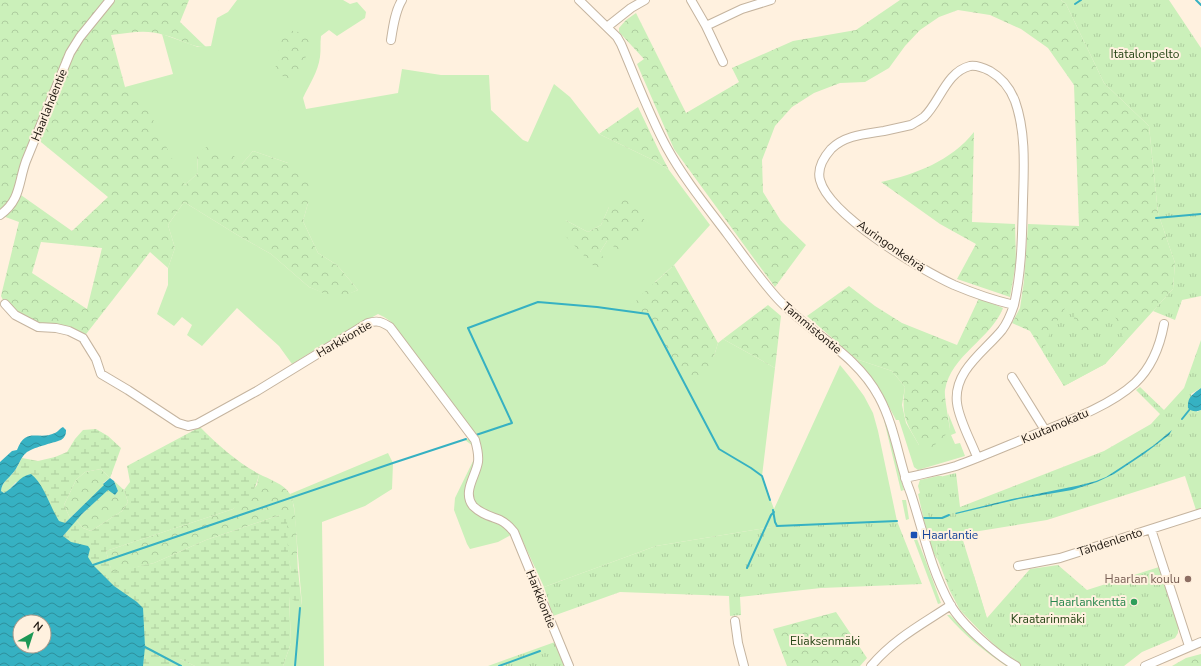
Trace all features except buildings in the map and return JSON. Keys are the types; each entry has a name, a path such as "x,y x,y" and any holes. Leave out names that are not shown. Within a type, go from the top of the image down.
{"street":[{"name":"Haarlahdentie","path":"0,215 6,211 18,193 22,171 70,53 80,37 110,0"},
{"path":"390,40 396,14 402,0"},
{"name":"Tammistontie","path":"579,0 617,37 667,148 684,176 701,199 776,297 796,317 845,355 871,382 884,406 893,431 927,546 951,605 964,622 985,642 1016,666"},
{"path":"607,27 631,8 645,0"},
{"path":"691,0 706,26 723,62"},
{"path":"706,26 742,9 771,0"},
{"name":"Auringonkehrä","path":"977,457 960,415 957,403 957,394 963,374 1007,322 1014,305 1021,266 1024,170 1020,122 1015,100 1004,81 988,70 979,66 970,66 958,72 951,79 930,109 918,121 911,125 858,135 847,139 832,149 821,164 820,179 828,194 848,216 876,238 907,259 954,285 983,296 1014,305"},
{"name":"Harkkiontie","path":"5,304 15,316 38,327 56,328 69,331 83,338 96,358 101,374 178,423 188,426 197,424 257,391 368,323 377,321 384,323 390,328 474,440 478,450 478,461 469,485 469,494 472,504 481,512 501,520 514,532 569,666"},
{"name":"Kuutamokatu","path":"906,478 950,468 1083,415 1106,403 1133,384 1146,371 1162,335 1164,324"},
{"path":"1012,377 1045,430"},
{"name":"Tähdenlento","path":"1018,566 1060,558 1201,513"},
{"path":"1151,529 1189,646"},
{"path":"871,666 898,639 951,605"},
{"path":"735,621 738,643 744,666"},
{"path":"1145,666 1201,642"}],"green space":[{"path":"0,0 189,0 180,22 206,47 196,46 169,36 151,32 111,35 125,87 145,103 185,185 198,173 197,154 208,146 232,154 242,164 253,151 288,163 296,162 310,180 308,203 303,221 318,253 337,265 358,290 337,299 309,287 271,254 184,202 168,225 175,248 168,268 150,252 83,338 38,327 5,304 1,296 19,222 0,215","holes":["36,138 108,197 72,231 18,193","41,242 102,248 87,309 32,273"]},
{"path":"237,0 343,0 350,4 357,2 366,12 365,18 337,36 329,30 321,36 319,63 303,98 306,109 398,93 402,69 441,75 489,75 491,110 523,140 528,142 554,84 570,97 599,134 655,161 669,170 710,225 674,265 655,282 648,314 683,380 714,356 718,343 723,339 775,368 762,476 774,509 840,365 864,396 873,413 897,521 777,526 656,546 544,587 518,531 498,542 470,549 467,544 454,510 455,498 474,459 473,446 465,440 476,435 390,321 378,314 292,364 279,346 237,308 202,346 187,335 192,325 182,317 174,326 157,314 168,285 168,268 175,248 168,225 184,202 271,254 309,287 337,298 358,290 337,265 318,253 303,221 308,203 288,163 253,151 242,164 197,154 198,173 185,185 125,87 173,74 162,34 198,47 211,46 217,18 228,12","holes":["609,207 607,241 600,252 565,220 588,232 601,225"]},
{"path":"900,0 1061,0 1066,4 1104,83 1149,126 1158,213 1175,263 1173,289 1105,364 1064,386 1030,331 1012,323 1020,308 1024,281 1028,224 1079,226 1074,85 1048,48 1021,29 990,15 958,10 939,17 920,30 905,46 889,68 865,82 840,83 814,93 792,107 775,126 762,160 763,192 781,221 806,245 775,287 674,149 637,64 644,59 619,32 619,28 626,20 636,13 686,113 739,82 732,68 793,41 856,30"},
{"name":"Itätalonpelto","path":"1061,0 1169,0 1201,48 1201,296 1182,300 1175,320 1153,311 1173,289 1175,263 1158,213 1149,126 1104,83 1066,4"},
{"path":"283,29 313,35 298,80 285,78 275,70"},
{"path":"638,107 669,170 655,161 599,134"},
{"path":"974,132 972,222 1015,224 1016,262 1010,297 957,279 976,244 940,224 881,182 907,175 932,165 955,151"},
{"path":"618,196 636,200 646,224 619,251 607,241 600,252 607,264 601,274 558,228 565,220 588,232 601,225 609,207"},
{"path":"674,265 718,343 714,356 704,375 683,380 648,314 629,311 639,297"},
{"path":"849,286 875,306 902,323 957,345 979,298 1003,308 990,329 963,357 949,378 945,393 950,429 943,438 930,449 919,445 910,430 904,411 905,387 892,371 856,359 807,316"},
{"path":"768,305 781,316 775,368 723,339"},
{"path":"1067,305 1071,305 1075,308 1073,328 1078,334 1087,333 1099,322 1109,309 1113,311 1125,342 1105,364 1064,386 1043,352 1050,333"},
{"name":"Kraatarinmäki","path":"1201,340 1201,388 1191,394 1197,412 1201,410 1201,509 1196,510 1185,476 1047,520 961,534 987,618 1030,569 1058,565 1087,590 1159,567 1178,626 1178,633 1175,638 1142,652 1124,666 1027,666 1006,652 977,624 957,599 945,571 920,487 921,484 923,481 956,473 960,507 1104,451 1151,424 1160,414 1136,390 1140,387 1164,410 1184,388"},
{"path":"856,359 892,371 905,387 902,405 906,423 919,445 950,429 948,413 956,433 951,435 955,444 960,443 965,456 918,470 914,467 899,420 896,420 883,396"},
{"path":"884,420 904,490 901,491"},
{"path":"200,427 228,453 259,474 253,491 233,509 106,551 112,572 154,563 206,540 280,515 287,519 288,551 291,570 298,570 302,606 289,597 291,643 283,666 195,666 180,659 169,659 172,666 136,666 63,536 76,520 83,528 91,531 122,511 128,502 124,490 130,482 127,466"},
{"path":"96,429 108,436 121,448 110,478 101,469 85,472 76,480 64,505 70,518 65,523 58,526 16,482 8,491 4,493 1,491 4,483 22,458 38,461 55,457 67,452 83,430"},
{"path":"388,453 393,463 392,489 365,506 322,522 324,666 283,666 291,643 289,596 302,605 294,506 290,494"},
{"path":"101,469 110,478 103,483 105,485 70,518 64,505 76,480 85,472"},
{"path":"259,474 280,485 290,494 294,508 298,570 291,570 280,515 206,540 154,563 112,573 106,551 233,509 257,485"},
{"path":"942,476 936,546 938,560 926,529 918,494 920,493 918,486 920,480"},
{"path":"114,481 124,490 128,502 122,511 91,531 83,528 76,520 108,489 115,495 118,491"},
{"path":"902,500 906,500 909,519 906,520"},
{"path":"897,521 922,584 821,588 740,597 741,615 730,616 729,596 620,592 553,616 544,587 656,546 777,526"},
{"path":"940,531 961,534 966,612 960,610 950,591 938,560 935,536"},
{"path":"917,539 941,603 938,604 914,540"},
{"path":"974,576 993,639 1012,656 1029,666 1019,666 1002,652 960,610 966,612"},
{"name":"Eliaksenmäki","path":"836,612 867,658 860,666 787,666 773,629"},
{"path":"947,615 950,615 980,645 1009,666 1006,666 990,655 960,629"},
{"path":"555,642 564,666 488,666"},
{"path":"1201,654 1201,666 1172,666 1186,658"},
{"path":"168,659 180,659 195,666 172,666"}],"water":[{"path":"1201,388 1201,410 1193,411 1188,408 1188,401 1195,392"},
{"path":"63,427 66,430 65,436 61,440 32,449 24,455 14,472 4,483 1,491 4,493 23,477 31,474 40,484 59,521 65,523 110,478 114,481 118,491 115,495 108,490 82,514 63,536 71,542 88,546 90,549 88,557 93,565 114,586 143,608 145,647 143,666 0,666 0,462 12,451 17,450 24,438 28,436 49,435"},
{"path":"1172,430 1169,435 1144,454 1114,474 1097,482 1072,490 1019,499 955,513 1096,481 1106,477 1132,460"}],"waterway":[{"path":"1075,4 1081,0"},
{"path":"1196,0 1201,5"},
{"path":"1156,218 1201,214"},
{"path":"476,435 512,423 468,328 538,302 597,307 648,314 719,449 762,476 770,500"},
{"path":"1182,419 1190,409"},
{"path":"93,565 466,439"},
{"path":"773,510 777,526 897,521"},
{"path":"747,568 771,515 774,512"},
{"path":"924,518 942,518 949,515"},
{"path":"295,666 300,608"},
{"path":"145,647 181,666"},
{"path":"499,666 540,651"}],"place":[{"name":"Haarlantie","path":"914,535"},
{"name":"Haarlan koulu","path":"1188,579"},
{"name":"Haarlankenttä","path":"1134,602"}]}
